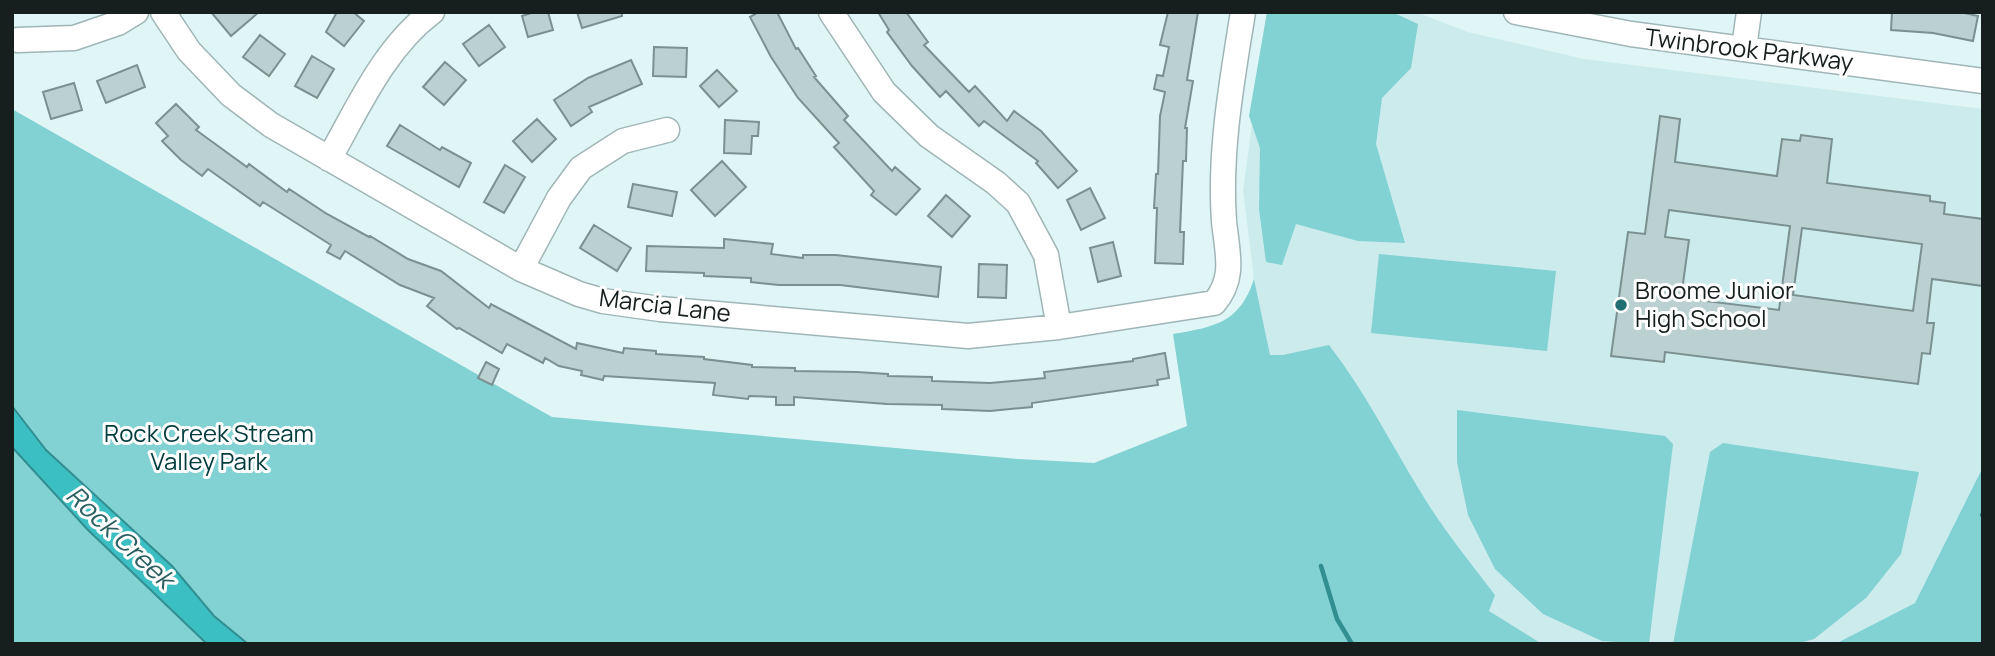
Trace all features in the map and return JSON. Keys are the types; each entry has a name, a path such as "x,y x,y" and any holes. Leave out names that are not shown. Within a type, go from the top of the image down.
{"street":[{"path":"18,40 74,38 118,23 136,12"},
{"name":"Marcia Lane","path":"163,12 189,51 231,95 271,125 521,269 579,294 603,301 660,309 968,336 1059,327 1214,303 1224,291 1228,276 1223,200 1226,126 1243,12"},
{"path":"329,159 376,76 399,43 432,12"},
{"path":"831,12 884,93 929,136 996,183 1018,203 1046,255 1059,327"},
{"name":"Twinbrook Parkway","path":"1516,12 1631,34 1983,81"},
{"path":"1744,48 1749,12"},
{"path":"521,269 559,198 581,168 623,141 667,130"}],"shaded area":[{"name":"Broome Junior High School","path":"1267,12 1416,12 1468,32 1584,59 1983,109 1983,568 1835,644 1542,644 1325,511 1287,418 1263,331 1243,191"}],"green space":[{"path":"1267,12 1392,12 1418,24 1411,68 1382,98 1376,144 1405,243 1358,241 1296,224 1282,265 1266,262 1259,209 1260,148 1249,116"},
{"name":"Rock Creek Stream Valley Park","path":"12,109 552,417 1018,459 1094,463 1187,426 1173,334 1213,325 1233,314 1248,294 1254,279 1270,355 1283,355 1329,345 1365,398 1437,518 1495,595 1489,611 1542,644 12,644"},
{"path":"1379,254 1556,271 1547,351 1371,333"},
{"path":"1457,410 1665,436 1673,444 1649,644 1602,641 1543,614 1495,569 1468,515 1457,462"},
{"path":"1723,443 1919,472 1901,554 1866,598 1814,639 1796,644 1673,644 1710,452"},
{"path":"1983,467 1983,644 1835,644 1915,603"}],"water":[{"name":"Rock Creek","path":"12,406 46,450 172,566 214,616 248,644 207,644 87,529 12,447"}],"building":[{"path":"211,12 259,12 231,36"},
{"path":"337,12 353,12 364,21 344,46 326,32"},
{"path":"534,12 548,12 553,30 528,37 522,16"},
{"path":"577,12 622,12 622,16 582,28"},
{"path":"759,12 777,12 796,49 798,48 816,76 814,77 848,116 844,120 892,171 895,167 920,189 896,215 871,195 874,191 834,147 839,143 798,98 771,57 750,17"},
{"path":"878,12 906,12 928,42 924,45 969,92 975,86 1007,121 1014,111 1041,131 1077,171 1058,188 1036,163 1038,161 984,121 979,126 946,91 940,97 912,66 887,32 889,30"},
{"path":"1168,12 1198,12 1187,80 1193,81 1185,128 1186,161 1183,161 1180,232 1184,232 1183,264 1155,263 1157,208 1154,208 1160,116 1165,92 1154,89 1157,75 1163,76 1169,47 1160,45"},
{"path":"1892,12 1960,12 1978,16 1973,41 1933,33 1891,30"},
{"path":"489,25 505,47 479,66 463,44"},
{"path":"260,35 285,54 269,76 243,57"},
{"path":"654,47 687,48 686,77 653,76"},
{"path":"312,56 334,69 317,98 295,86"},
{"path":"631,60 642,84 589,107 592,112 571,126 554,100 588,78"},
{"path":"445,62 466,80 444,105 423,87"},
{"path":"137,65 145,87 106,103 97,81"},
{"path":"717,70 737,91 719,107 700,86"},
{"path":"74,83 82,110 51,119 43,92"},
{"path":"176,104 199,127 196,130 287,192 289,189 327,214 408,259 441,271 489,308 491,304 576,349 577,343 623,353 624,348 656,351 656,354 704,357 752,367 888,374 932,377 932,381 990,383 1045,378 1044,372 1133,361 1165,353 1169,378 1157,380 1158,385 1032,403 1032,407 990,411 942,409 942,405 794,397 794,405 776,405 776,397 749,396 748,399 713,395 715,383 604,376 603,380 581,375 582,371 559,366 545,358 543,363 507,344 502,353 457,329 427,306 434,298 400,285 345,251 340,259 327,252 331,245 263,202 260,206 208,169 202,176 162,141 168,136 156,123"},
{"path":"1660,116 1680,119 1675,162 1777,176 1782,139 1800,141 1801,135 1832,139 1827,183 1930,196 1930,201 1945,203 1944,214 1983,219 1983,286 1932,279 1927,323 1934,323 1930,354 1922,353 1918,384 1665,352 1664,362 1611,356 1628,232 1645,234","holes":["1669,210 1790,226 1779,310 1681,298 1689,240 1665,237","1802,228 1922,244 1913,311 1793,295"]},
{"path":"537,119 556,139 532,162 513,141"},
{"path":"725,120 759,122 758,136 752,136 751,154 724,153"},
{"path":"400,125 440,150 442,147 471,163 459,187 387,146"},
{"path":"722,161 746,187 715,216 691,190"},
{"path":"505,165 525,177 504,213 484,202"},
{"path":"633,184 677,192 672,216 628,207"},
{"path":"1090,188 1105,218 1081,230 1067,200"},
{"path":"946,195 970,216 952,237 928,216"},
{"path":"594,225 631,248 617,271 580,248"},
{"path":"724,239 773,244 771,254 803,258 803,255 836,255 941,267 938,297 840,285 779,285 751,282 751,278 704,276 704,273 646,271 647,246 724,248"},
{"path":"1113,242 1121,276 1098,282 1090,248"},
{"path":"979,264 1007,265 1006,298 978,297"},
{"path":"486,362 499,369 492,385 478,378"}],"waterway":[{"path":"1321,566 1337,619 1352,644"}],"place":[{"name":"Broome Junior High School","path":"1621,305"}]}
